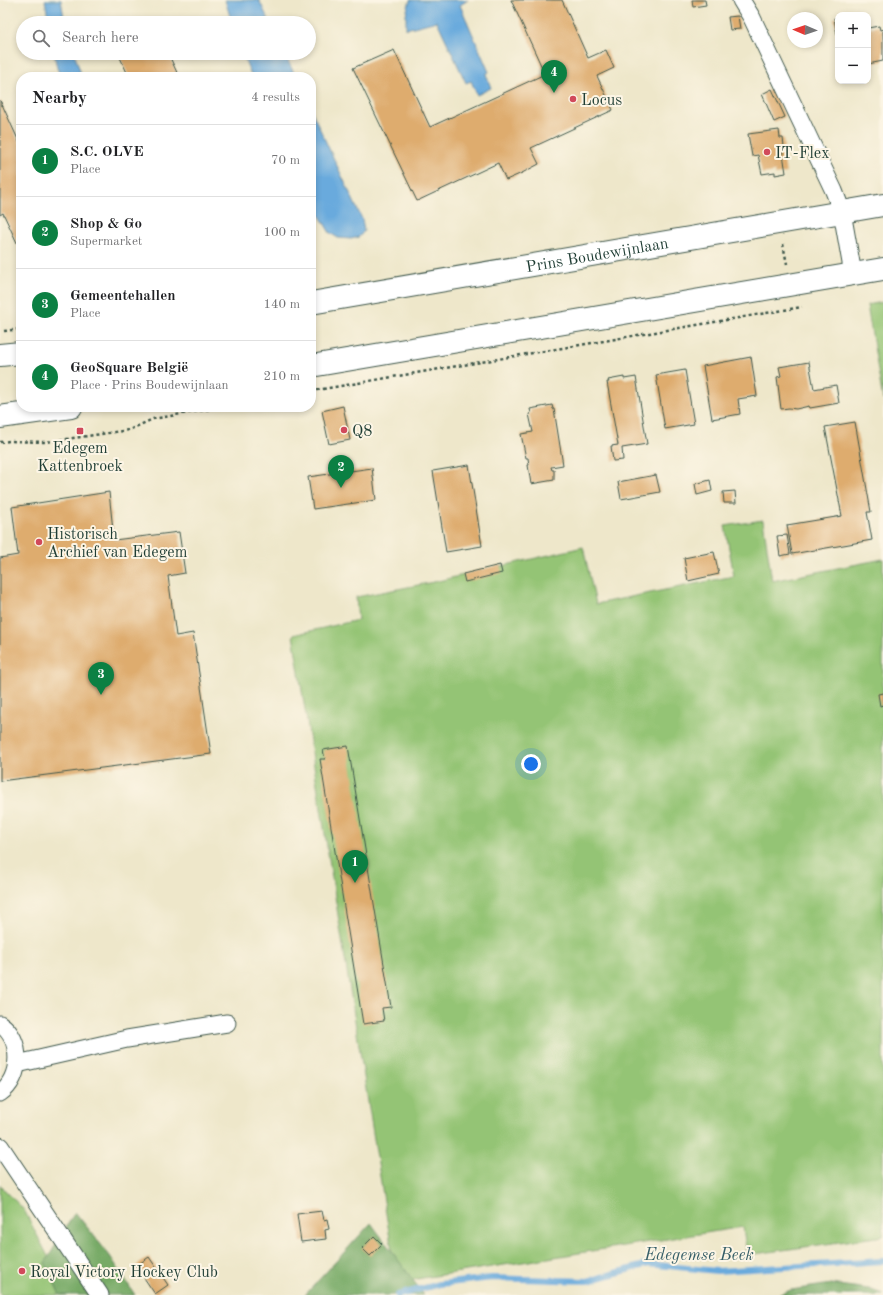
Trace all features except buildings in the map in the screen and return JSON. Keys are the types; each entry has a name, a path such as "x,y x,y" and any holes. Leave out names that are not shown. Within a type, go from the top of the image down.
{"main road":[{"name":"Prins Boudewijnlaan","path":"316,302 883,205"},
{"path":"316,365 883,269"},
{"path":"0,355 16,353"},
{"path":"0,417 36,412"}],"street":[{"path":"741,0 752,18 834,191 842,212 853,274"},
{"path":"17,1064 127,1039 227,1023"},
{"path":"0,1024 12,1037 17,1050 17,1064 13,1078 5,1090 0,1093"},
{"path":"0,1146 100,1295"}],"path":[{"path":"780,222 790,285"},
{"path":"316,390 802,307"},
{"path":"0,331 16,329"},
{"path":"0,442 46,442 129,430 153,419 192,412"}],"green space":[{"path":"883,302 883,400 867,305"},
{"path":"763,520 772,581 883,559 883,1236 747,1255 743,1227 397,1282 293,635 358,620 356,597 434,582 583,547 596,604 734,576 725,526"},
{"path":"0,1185 24,1210 68,1295 0,1295"},
{"path":"75,1212 110,1256 135,1295 60,1295 45,1263"},
{"path":"371,1223 424,1295 305,1295"},
{"path":"831,1284 869,1289 883,1295 777,1295 791,1290"}],"water":[{"path":"45,0 61,0 64,16 48,16"},
{"path":"225,0 259,0 267,16 230,16"},
{"path":"410,0 468,0 460,5 489,72 486,74 491,88 477,95 471,81 466,83 437,21 406,29 406,14"},
{"path":"55,60 76,60 80,72 59,72"},
{"path":"245,60 288,60 294,72 250,72"},
{"path":"316,121 362,219 364,231 359,237 351,239 338,238 330,233 316,209"}],"waterway":[{"name":"Edegemse Beek","path":"398,1295 440,1284 492,1278 588,1281 648,1264 717,1271 883,1261"}],"place":[{"name":"GeoSquare België","path":"554,93"},
{"name":"Locus","path":"573,99"},
{"name":"IT-Flex","path":"767,152"},
{"name":"Q8","path":"344,430"},
{"name":"Edegem Kattenbroek","path":"80,431"},
{"name":"Shop & Go","path":"341,488"},
{"name":"Historisch Archief van Edegem","path":"39,542"},
{"name":"Gemeentehallen","path":"101,695"},
{"name":"S.C. OLVE","path":"355,883"},
{"name":"Royal Victory Hockey Club","path":"22,1271"}]}
